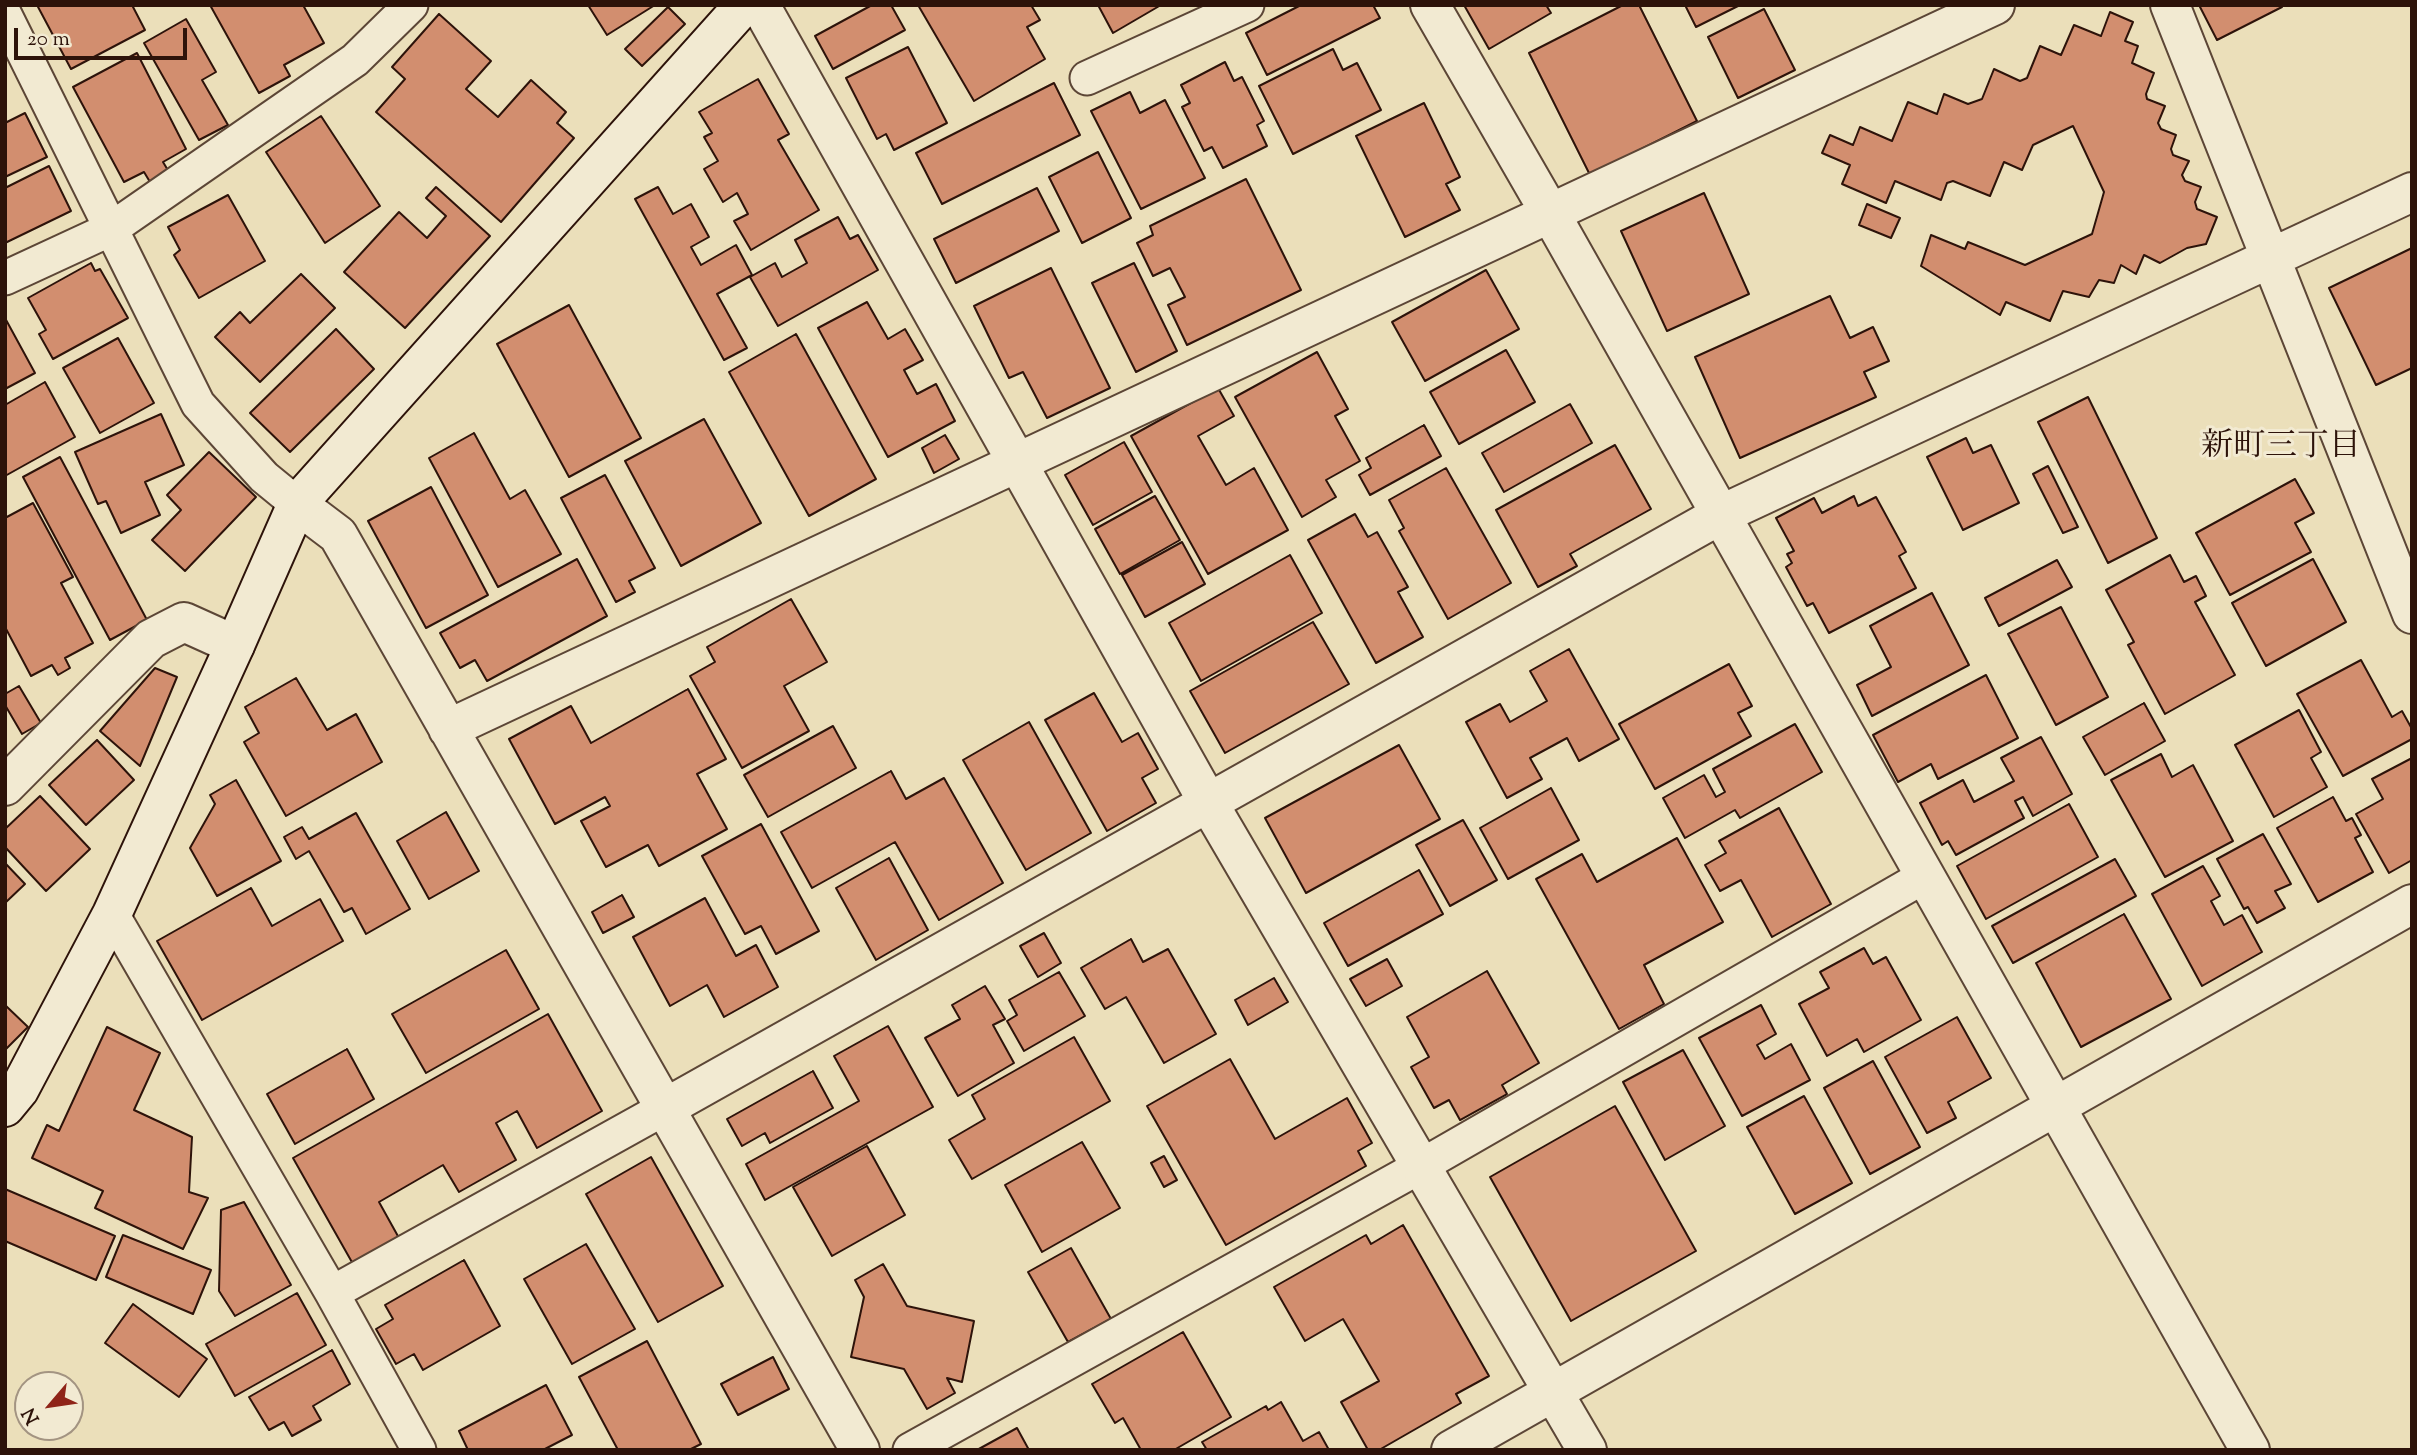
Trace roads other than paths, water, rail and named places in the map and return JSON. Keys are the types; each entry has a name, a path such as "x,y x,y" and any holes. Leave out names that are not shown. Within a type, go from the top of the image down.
{"street":[{"path":"5,1107 19,1090 112,914 297,504 744,5"},
{"path":"760,5 1209,804 1587,1450"},
{"path":"1430,5 2250,1450"},
{"path":"449,729 1995,5"},
{"path":"2170,5 2412,614"},
{"path":"665,1108 1720,515 2412,192"},
{"path":"297,504 338,535 860,1450"},
{"path":"5,786 151,639 184,622 235,645"},
{"path":"1451,1450 2412,904"}],"lane":[{"path":"5,278 111,229 355,60 411,5"},
{"path":"1087,78 1247,5"},
{"path":"5,16 198,404 264,477 297,504"},
{"path":"910,1450 1420,1166 1925,876"},
{"path":"112,914 332,1293 419,1450"},
{"path":"332,1293 665,1108"}],"district":[{"name":"新町三丁目","path":"2281,450"}]}
